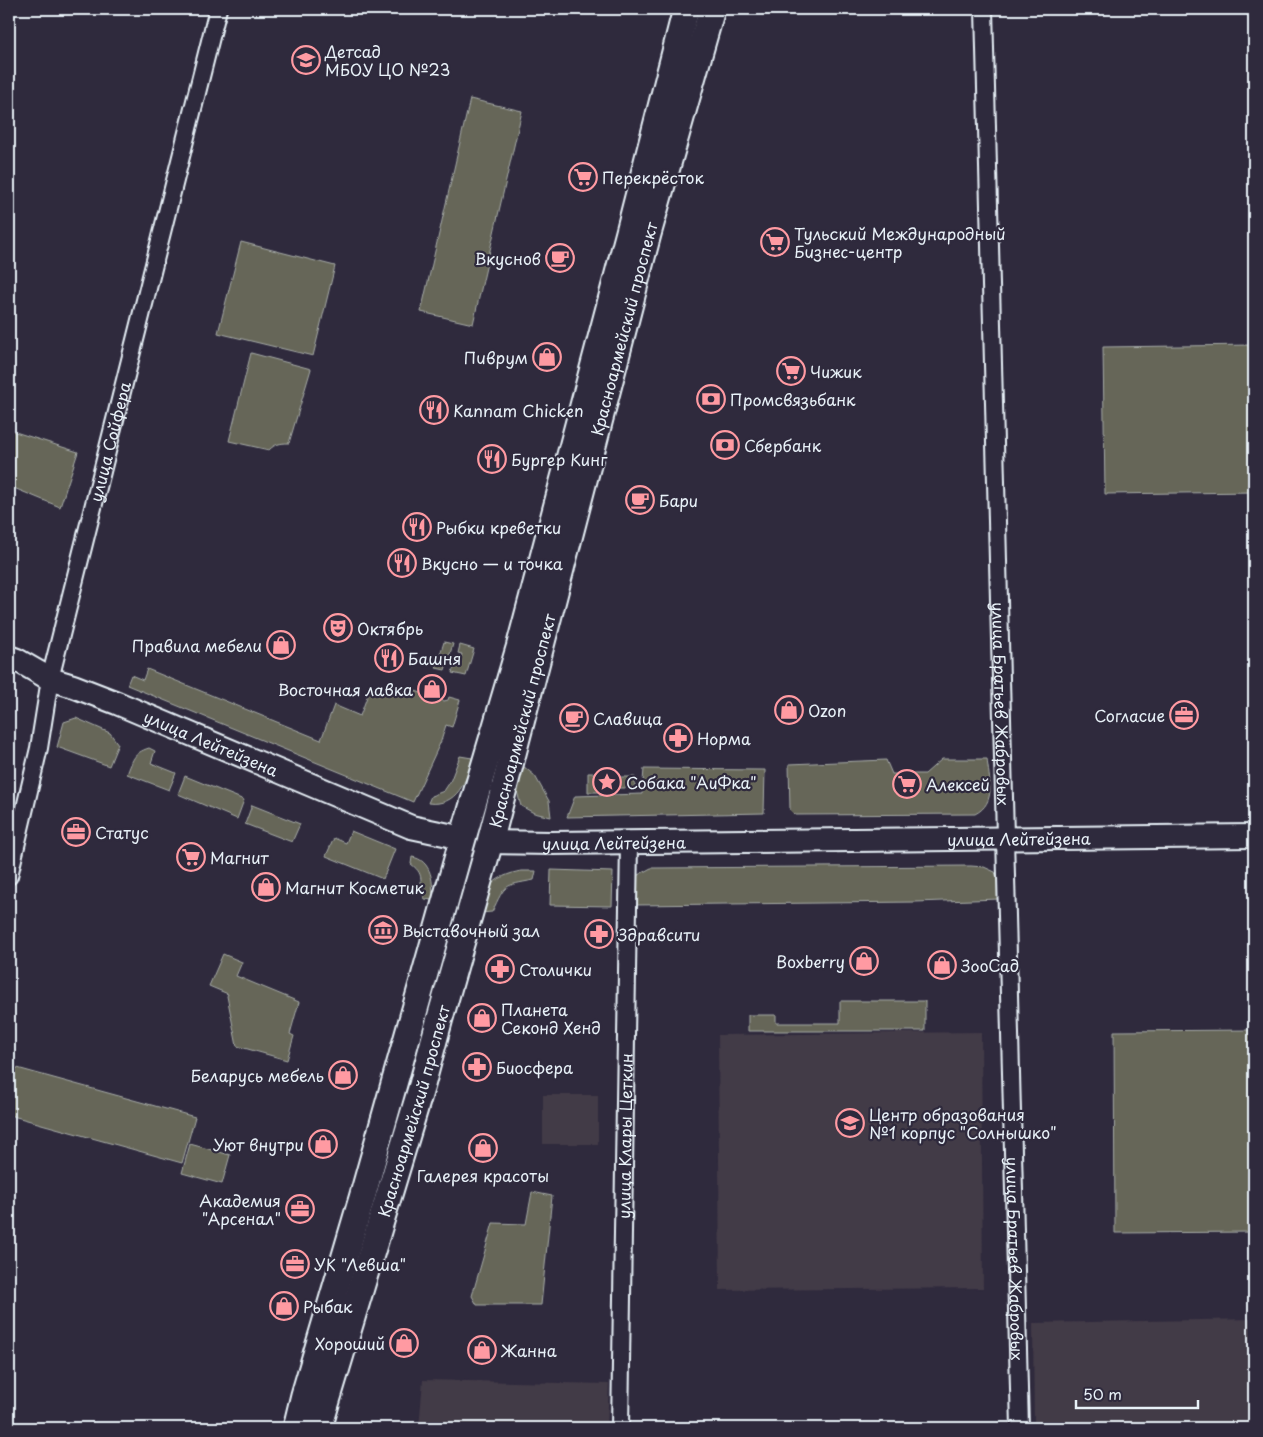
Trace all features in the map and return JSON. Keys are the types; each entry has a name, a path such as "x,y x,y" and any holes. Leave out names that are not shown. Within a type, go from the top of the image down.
{"main road":[{"name":"Красноармейский проспект","path":"296,1428 463,838 519,648 627,242 686,9"},
{"name":"Красноармейский проспект","path":"320,1428 422,1085 490,842 648,234 712,9"},
{"name":"улица Лейтейзена","path":"463,838 490,842"}],"street":[{"name":"улица Сойфера","path":"9,876 39,748 50,679 218,9"},
{"name":"улица Братьев Жабровых","path":"984,9 1020,1428"},
{"name":"улица Лейтейзена","path":"9,657 50,679 74,686 117,703 411,827 463,838"},
{"name":"улица Лейтейзена","path":"490,842 1254,836"},
{"name":"улица Клары Цеткин","path":"620,1428 629,842"}],"shaded area":[{"name":"Центр образования №1 корпус \"Солнышко\"","path":"981,1032 983,1288 720,1290 718,1035"},
{"path":"543,1095 598,1095 598,1144 543,1144"},
{"path":"1254,1319 1254,1428 1034,1428 1033,1323"},
{"path":"423,1380 609,1384 607,1428 419,1428"}],"green space":[{"path":"470,99 522,111 473,324 421,312"},
{"path":"241,242 335,266 313,356 218,333"},
{"path":"1254,345 1254,492 1105,494 1103,347"},
{"path":"251,353 311,369 289,443 278,444 269,450 229,441"},
{"path":"9,430 78,452 60,507 9,486"},
{"path":"444,642 453,644 445,670 436,668"},
{"path":"460,645 474,649 466,676 452,673 454,666 458,666 462,654 458,653"},
{"path":"147,669 321,740 334,705 360,716 371,686 396,693 407,688 444,701 448,700 449,697 460,700 452,727 446,725 441,741 413,802 127,685 131,675 143,680"},
{"path":"76,718 110,733 118,744 109,766 57,747 64,722"},
{"path":"149,748 155,751 151,763 176,773 169,790 127,774 132,761 137,755"},
{"path":"460,756 472,758 464,783 459,791 446,801 428,803 431,796 444,791 450,782"},
{"path":"942,759 987,759 990,782 989,797 982,809 975,814 795,815 790,810 789,764 886,760 892,774 925,774"},
{"path":"523,766 535,776 549,801 551,817 534,813 521,806 518,786"},
{"path":"644,769 765,770 764,813 567,817 575,796 642,794"},
{"path":"588,773 604,773 604,792 588,792"},
{"path":"185,776 244,800 237,819 178,794"},
{"path":"613,777 635,777 635,788 613,788"},
{"path":"252,805 300,824 292,842 245,824"},
{"path":"351,831 395,849 383,879 326,856 334,838 346,843"},
{"path":"412,857 419,859 428,868 433,887 432,900 425,899 421,888 421,876 411,864"},
{"path":"984,867 995,872 998,881 999,899 916,902 633,905 633,890 638,875 651,868"},
{"path":"551,870 613,872 612,906 550,905"},
{"path":"521,871 536,871 534,880 516,883 507,887 492,912 480,913 483,899 489,887 504,876"},
{"path":"223,954 242,962 236,976 299,1002 290,1034 294,1036 287,1060 237,1046 228,994 209,986"},
{"path":"840,1001 925,1001 925,1031 748,1031 748,1015 776,1015 776,1023 840,1023"},
{"path":"1254,1030 1254,1232 1115,1233 1114,1031"},
{"path":"10,1066 195,1117 182,1163 9,1115"},
{"path":"190,1144 230,1155 222,1184 182,1173"},
{"path":"532,1192 552,1196 541,1305 477,1305 472,1296 493,1223 526,1224"}],"place":[{"name":"Детсад МБОУ ЦО №23","path":"306,60"},
{"name":"Перекрёсток","path":"583,177"},
{"name":"Тульский Международный Бизнес-центр","path":"775,242"},
{"name":"Вкуснов","path":"560,258"},
{"name":"Пиврум","path":"547,357"},
{"name":"Чижик","path":"791,371"},
{"name":"Промсвязьбанк","path":"711,399"},
{"name":"Kannam Chicken","path":"434,410"},
{"name":"Сбербанк","path":"725,445"},
{"name":"Бургер Кинг","path":"492,459"},
{"name":"Бари","path":"640,500"},
{"name":"Рыбки креветки","path":"417,527"},
{"name":"Вкусно — и точка","path":"402,563"},
{"name":"Октябрь","path":"338,628"},
{"name":"Правила мебели","path":"281,645"},
{"name":"Башня","path":"389,658"},
{"name":"Восточная лавка","path":"432,689"},
{"name":"Ozon","path":"789,710"},
{"name":"Согласие","path":"1184,715"},
{"name":"Славица","path":"574,718"},
{"name":"Норма","path":"678,738"},
{"name":"Собака \"АиФка\"","path":"607,782"},
{"name":"Алексей","path":"907,784"},
{"name":"Статус","path":"76,832"},
{"name":"Магнит","path":"191,857"},
{"name":"Магнит Косметик","path":"266,887"},
{"name":"Выставочный зал","path":"383,930"},
{"name":"Здравсити","path":"599,934"},
{"name":"Boxberry","path":"864,961"},
{"name":"ЗооСад","path":"942,965"},
{"name":"Столички","path":"500,969"},
{"name":"Планета Секонд Хенд","path":"482,1018"},
{"name":"Биосфера","path":"477,1067"},
{"name":"Беларусь мебель","path":"343,1075"},
{"name":"Центр образования №1 корпус \"Солнышко\"","path":"850,1123"},
{"name":"Уют внутри","path":"323,1144"},
{"name":"Галерея красоты","path":"483,1148"},
{"name":"Академия \"Арсенал\"","path":"300,1209"},
{"name":"УК \"Левша\"","path":"295,1264"},
{"name":"Рыбак","path":"284,1306"},
{"name":"Хороший","path":"404,1343"},
{"name":"Жанна","path":"482,1350"}]}
